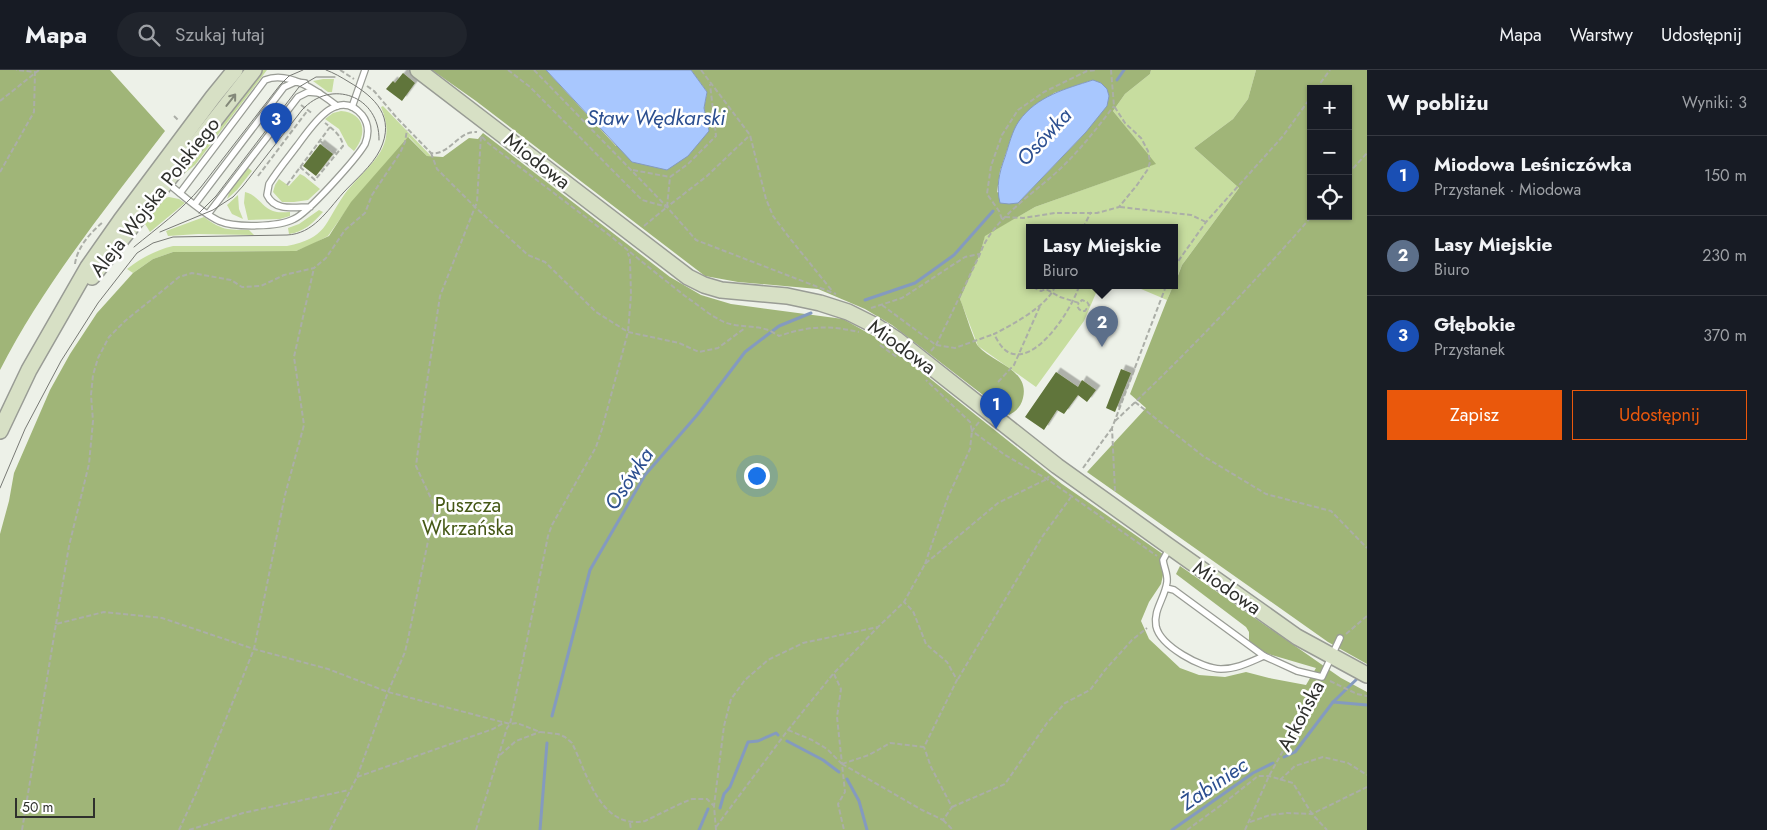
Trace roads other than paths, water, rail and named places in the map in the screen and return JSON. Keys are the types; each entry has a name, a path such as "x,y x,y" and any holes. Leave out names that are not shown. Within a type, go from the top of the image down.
{"street":[{"path":"213,97 229,70"},
{"name":"Aleja Wojska Polskiego","path":"0,431 30,370 92,260 235,70"},
{"name":"Aleja Wojska Polskiego","path":"56,323 254,70"},
{"name":"Miodowa","path":"418,70 678,271 704,285 724,290 808,300 843,310 865,320 896,339 1075,480 1114,508 1167,554 1290,632 1367,675"}],"lane":[{"path":"352,107 365,70"},
{"path":"180,193 268,78 275,73 286,72 296,75 337,106"},
{"path":"195,204 284,87 297,81 309,85"},
{"path":"208,214 298,97 310,92 323,95"},
{"path":"166,182 208,214 222,222 231,224 277,224 296,219 310,207 366,143 368,131 366,121 352,107 337,106 327,110 317,120 267,188 268,197 276,206 310,207"},
{"path":"1166,588 1174,590 1264,656 1246,664 1218,669 1187,657 1166,643 1160,636 1155,623 1157,609 1166,588 1167,554"},
{"name":"Arkońska","path":"1264,656 1296,671 1322,677 1340,638"}],"water":[{"name":"Staw Wędkarski","path":"546,70 691,70 707,92 704,108 709,131 688,156 667,170 632,162"},
{"path":"1093,80 1101,83 1107,89 1109,96 1107,106 1086,132 1018,203 1000,203 998,186 1000,174 1014,129 1019,121 1034,105 1052,94"}],"waterway":[{"name":"Osówka","path":"1117,80 1124,70"},
{"name":"Osówka","path":"865,300 915,283 954,255 993,211"},
{"name":"Osówka","path":"552,716 590,570 645,475 698,414 745,352 779,326 811,313"},
{"name":"Żabiniec","path":"1284,757 1295,752 1333,702 1359,677"},
{"name":"Żabiniec","path":"1333,702 1367,705"},
{"path":"720,808 724,794 730,787 748,742 758,741 776,733 778,735"},
{"path":"787,741 823,760 839,772"},
{"name":"Osówka","path":"540,830 547,743"},
{"name":"Żabiniec","path":"1172,830 1253,773 1273,763"},
{"path":"847,779 859,801 867,830"},
{"path":"699,830 708,809"}],"tram line":[{"path":"134,247 169,219 193,196 280,85 289,76 303,70"},
{"path":"0,488 25,429 61,361 98,303 137,253 153,243 173,237 287,235 304,231 319,220 373,162 380,150 386,128 380,109 367,94 326,70"},
{"path":"199,213 216,196 299,87 316,77 335,77"},
{"path":"160,232 213,210 233,197 302,110 314,100 326,95 339,94 352,97 363,103 371,112 377,125 379,140"}],"place":[{"name":"Głębokie","path":"276,144"},
{"name":"Lasy Miejskie","path":"1102,347"},
{"name":"Miodowa Leśniczówka","path":"996,429"}],"park label":[{"name":"Puszcza Wkrzańska","path":"468,516"}]}
